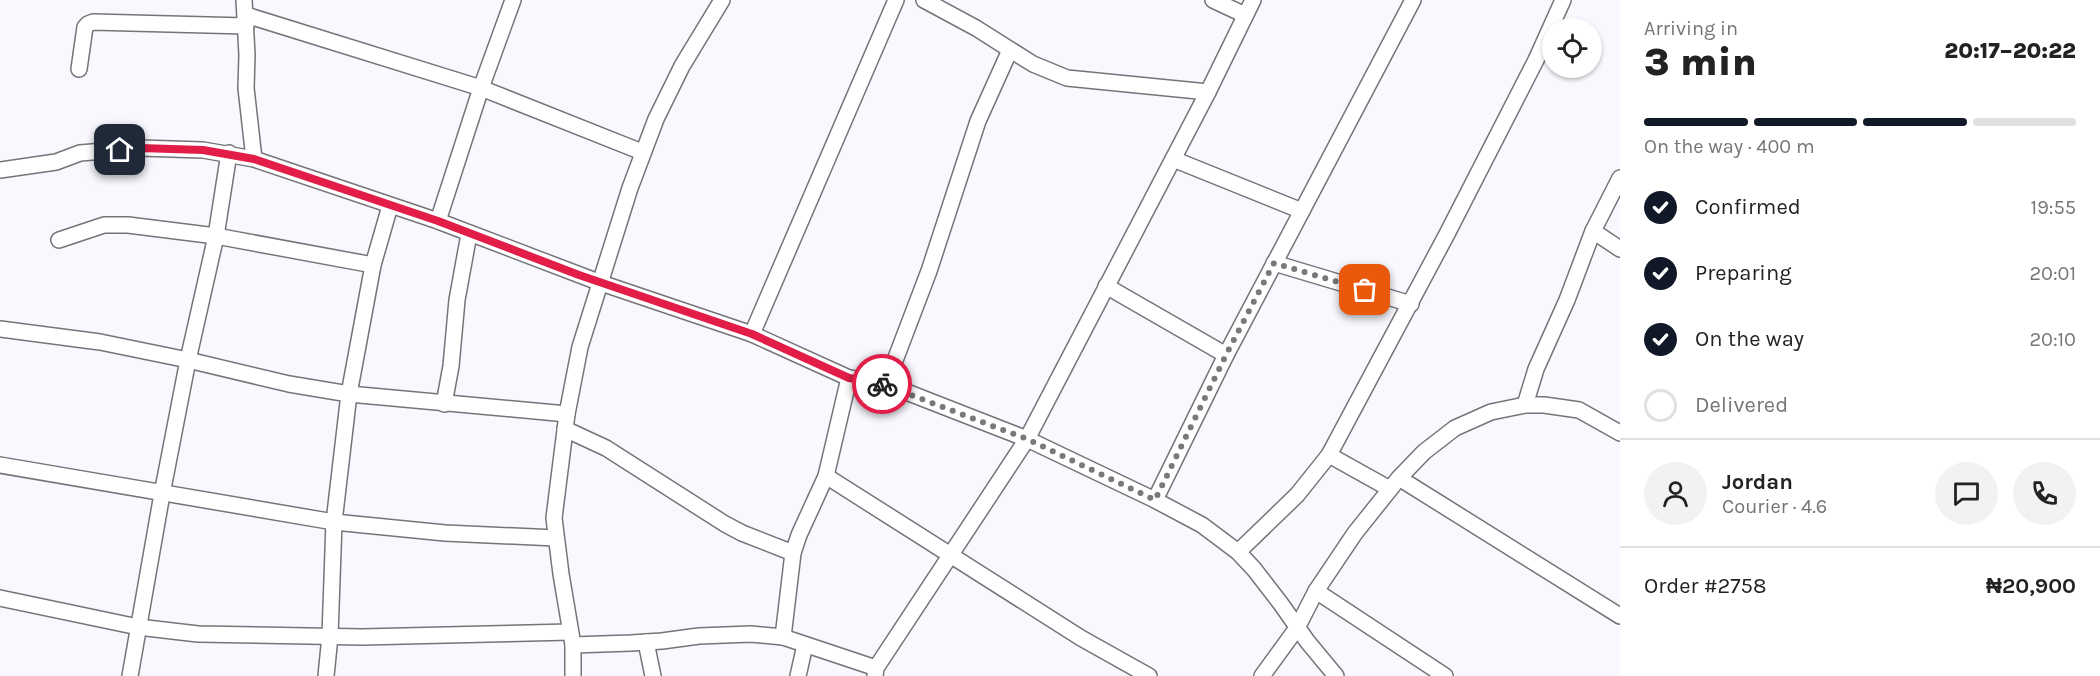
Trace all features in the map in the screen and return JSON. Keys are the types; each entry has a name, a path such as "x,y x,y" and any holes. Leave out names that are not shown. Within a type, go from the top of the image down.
{"street":[{"path":"438,221 480,88 513,0"},
{"path":"573,676 572,638 554,518 566,422 580,347 642,152 682,66 722,0"},
{"path":"752,334 896,0"},
{"path":"924,0 976,28 1033,64 1067,78 1208,92"},
{"path":"1214,0 1245,15"},
{"path":"0,598 138,627 198,634 572,638 646,642 699,636 751,634 783,637 875,672 1027,439 1208,92 1253,0"},
{"path":"1155,500 1226,355 1413,0"},
{"path":"1238,552 1297,495 1329,454 1411,304 1536,60 1563,0"},
{"path":"245,14 246,88 254,159"},
{"path":"79,69 85,27 93,22 245,14 480,88 642,152"},
{"path":"886,384 928,271 978,121 1010,50"},
{"path":"0,170 56,162 80,153 140,148 203,150 254,159 438,221 601,283 752,334 849,378 886,384 1027,439 1202,525 1238,552 1336,676"},
{"path":"130,676 188,360 216,236 229,153"},
{"path":"1173,159 1302,211"},
{"path":"1525,405 1536,369 1567,300 1593,231 1620,178"},
{"path":"326,676 330,636 334,522 349,394 373,265 390,206"},
{"path":"59,240 104,225 128,225 216,236 373,265"},
{"path":"1593,231 1620,249"},
{"path":"444,404 451,366 457,300 469,234"},
{"path":"1274,263 1411,304"},
{"path":"1106,286 1226,355"},
{"path":"0,329 100,342 289,384 349,394 444,404 566,422 725,524 793,553"},
{"path":"783,637 793,553 826,476 849,378"},
{"path":"1262,676 1297,628 1316,591 1355,533 1394,483 1424,452 1455,428 1491,412 1525,405 1579,410 1616,427"},
{"path":"1329,454 1394,483 1620,616"},
{"path":"0,465 334,522 445,533 556,538"},
{"path":"826,476 1081,638 1149,676"},
{"path":"1316,591 1445,676"},
{"path":"646,642 653,676"},
{"path":"798,676 805,645"}],"way so far":[{"path":"882,384 1027,439 1155,500 1274,263 1365,290"}],"route":[{"path":"120,150 140,148 203,150 254,159 438,221 579,275 752,334 849,378 882,384"}]}
